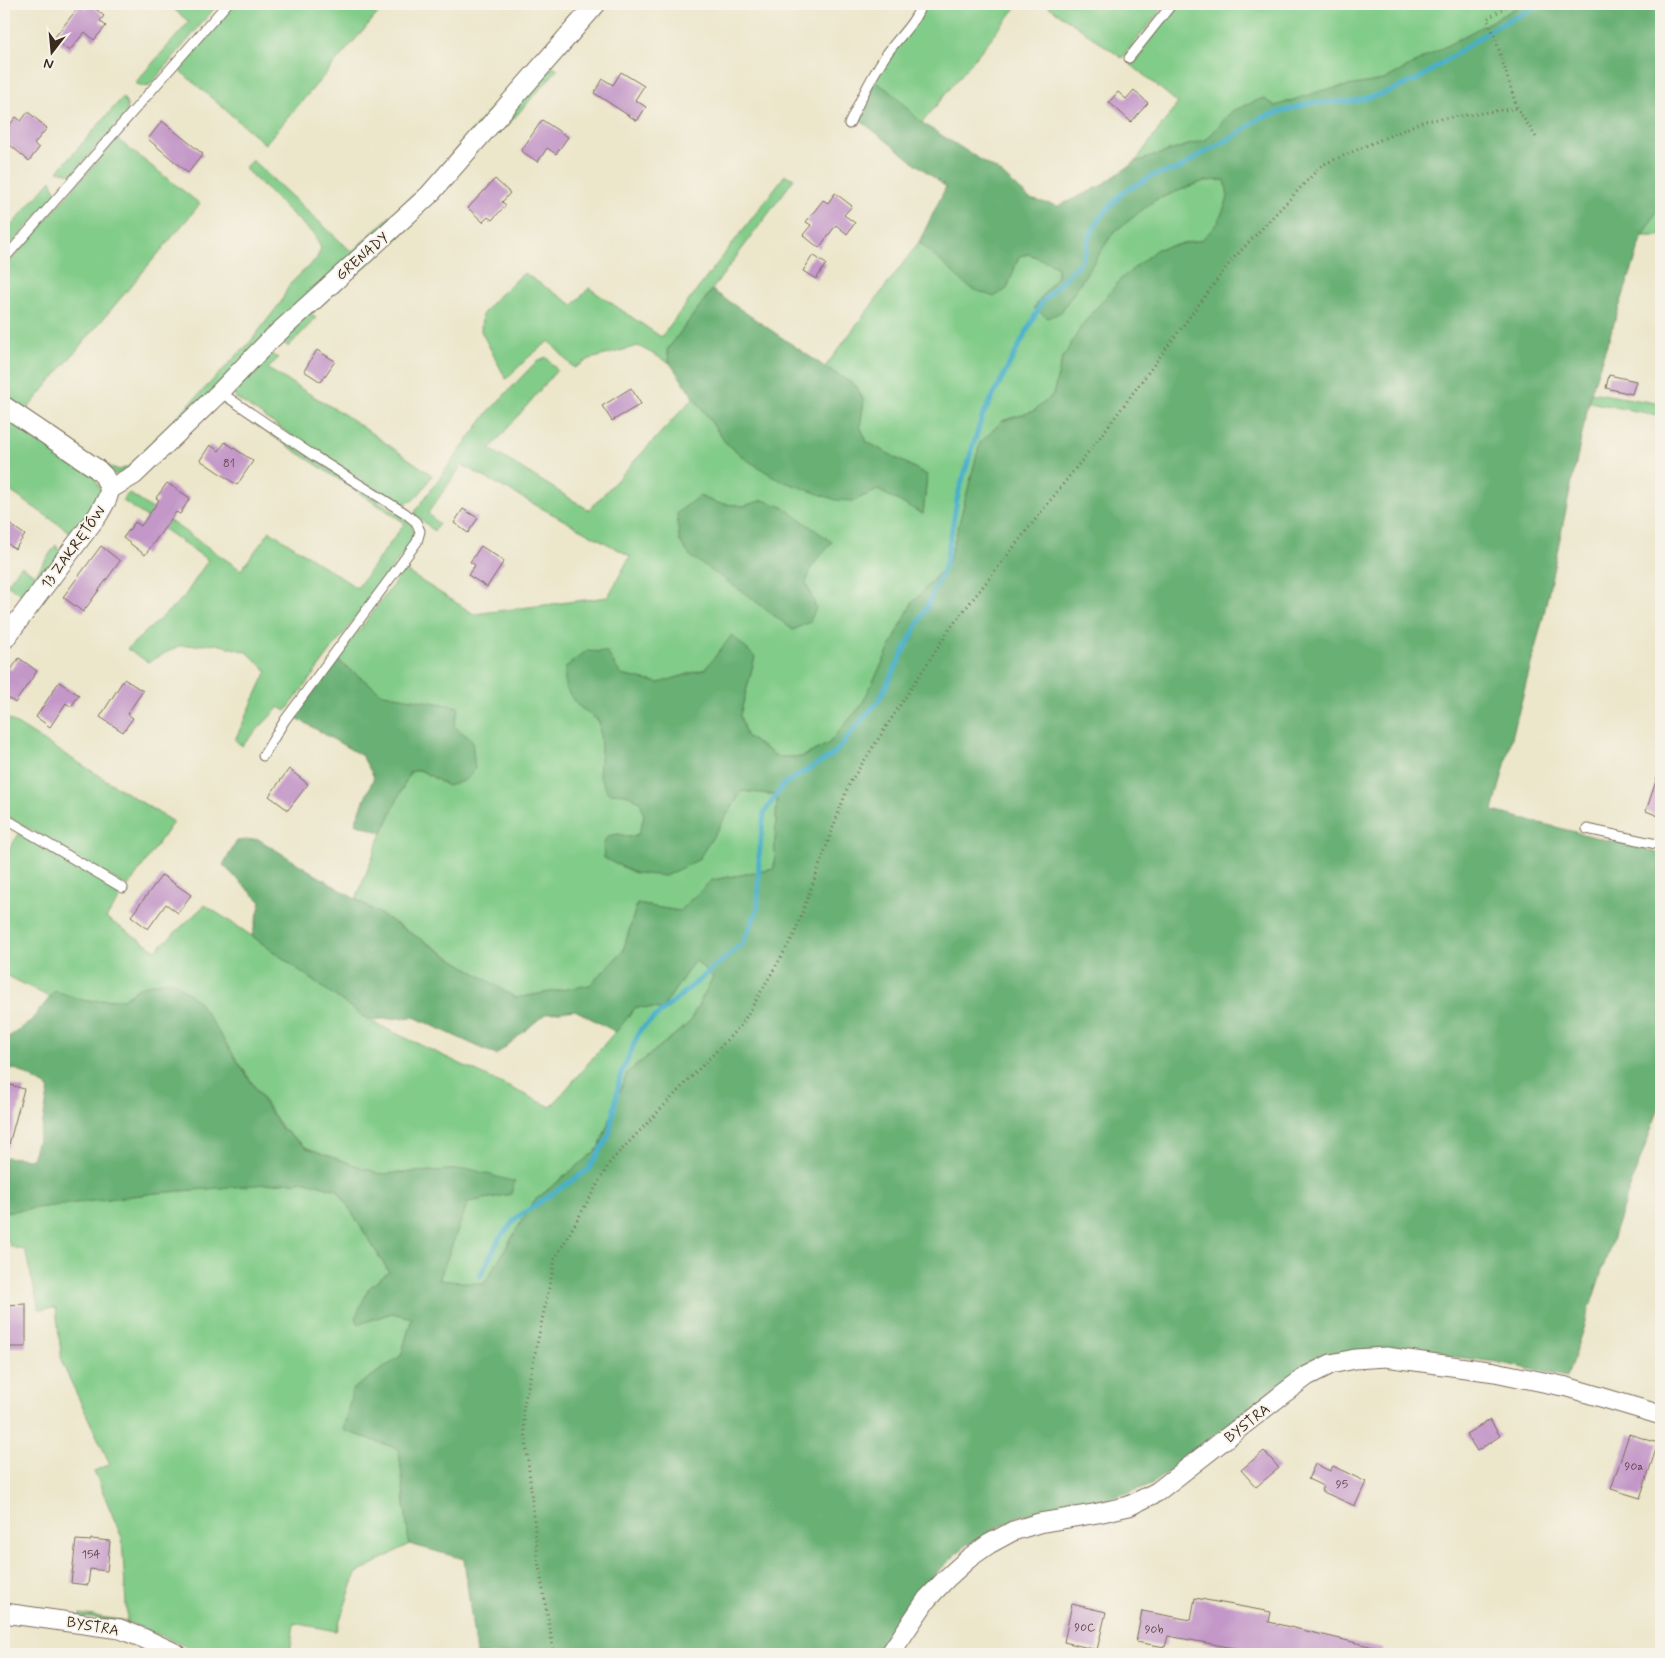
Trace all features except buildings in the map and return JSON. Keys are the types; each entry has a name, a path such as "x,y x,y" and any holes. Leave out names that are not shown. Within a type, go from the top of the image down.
{"street":[{"name":"GRENADY","path":"110,489 134,474 220,392 269,340 429,195 596,4"},
{"name":"13 ZAKRĘTÓW","path":"4,406 97,469 104,476 110,489 98,515 4,640"},
{"name":"BYSTRA","path":"890,1654 927,1599 946,1579 989,1544 1013,1531 1039,1523 1129,1506 1157,1492 1307,1376 1331,1364 1355,1359 1386,1357 1494,1372 1567,1387 1661,1415"},
{"name":"BYSTRA","path":"4,1613 120,1629 177,1654"}],"lane":[{"path":"4,259 227,4"},
{"path":"848,124 871,78 922,4"},
{"path":"1129,58 1172,4"},
{"path":"220,392 314,456 405,513 416,522 420,531 417,542 290,712 263,756"},
{"path":"4,818 123,888"},
{"path":"1587,829 1661,845"}],"path":[{"path":"1510,4 1487,19 1494,34 1517,108 1536,137"},
{"path":"554,1654 538,1562 523,1410 556,1259 610,1162 742,1024 794,934 849,784 951,627 1104,432 1231,261 1322,165 1424,121 1517,108"}],"green space":[{"path":"168,4 218,4 150,85 142,86 135,83 189,22"},
{"path":"233,4 386,4 265,144 178,69"},
{"path":"581,4 588,4 457,156 132,470 113,474 106,465 119,470 128,467 251,341 281,302 289,285 317,258 321,248 314,235 244,168 252,160 352,252 434,175"},
{"path":"926,4 959,4 964,8 967,4 1019,4 922,123 891,92 874,81 889,56 916,24"},
{"path":"1045,4 1166,4 1122,58"},
{"path":"1179,4 1523,4 1384,80 1324,90 1275,106 1232,111 1207,139 1135,162 1178,103 1129,63"},
{"path":"1523,4 1661,4 1661,203 1643,236 1591,392 1543,618 1493,811 1661,854 1661,1102 1622,1210 1567,1377 1496,1362 1384,1348 1328,1355 1291,1375 1151,1485 1096,1503 1019,1516 966,1545 915,1593 880,1654 476,1654 464,1559 409,1544 399,1449 343,1430 353,1389 401,1356 412,1318 392,1313 359,1324 355,1318 369,1288 389,1272 338,1190 306,1181 156,1193 4,1212 4,1157 32,1159 42,1127 49,1088 18,1070 4,1068 4,1040 29,1023 55,991 86,1001 123,999 142,986 172,980 198,1001 281,1128 307,1148 380,1174 470,1169 515,1182 511,1194 468,1202 439,1280 484,1284 534,1201 599,1148 627,1073 689,1023 713,977 695,960 662,1009 636,1007 616,1032 575,1010 545,1014 496,1055 414,1017 368,1020 252,936 261,902 223,865 237,841 258,839 516,998 590,985 623,951 637,904 679,911 712,880 774,869 777,795 742,791 698,860 665,876 635,873 604,858 603,846 607,836 618,834 630,837 639,834 644,816 640,801 626,794 608,793 599,775 601,747 599,721 576,704 565,687 565,668 586,651 607,652 621,675 659,683 705,669 732,635 755,657 740,715 746,736 778,757 802,757 828,744 861,706 912,603 949,562 980,443 1002,421 1034,411 1053,395 1062,359 1082,325 1122,278 1157,249 1201,240 1218,223 1228,198 1225,180 1204,181 1155,200 1113,233 1061,312 1048,318 1034,308 1057,276 1057,266 1029,254 1019,256 1007,289 994,297 970,288 919,242 946,187 857,118 874,81 891,92 922,123 1000,172 1030,199 1058,206 1099,187 1135,162 1207,139 1232,111 1263,98 1275,106 1324,90 1384,80"},
{"path":"553,66 558,69 505,128 502,120"},
{"path":"123,97 127,105 127,113 72,174 58,171"},
{"path":"117,139 200,204 23,414 4,401 4,268"},
{"path":"785,175 794,179 667,350 670,363 638,346 590,359 574,368 549,341 506,379 481,331 482,315 496,298 524,273 573,305 589,288 661,337"},
{"path":"51,180 56,194 4,252 4,234"},
{"path":"1226,180 1228,198 1218,223 1201,240 1157,249 1062,359 1053,395 1034,411 1002,421 980,443 949,562 912,603 861,706 828,744 802,757 778,757 746,736 740,715 755,657 659,683 621,675 576,704 599,721 601,747 626,794 641,801 644,816 640,833 630,837 618,834 603,846 605,858 635,873 698,860 742,791 777,795 774,869 712,880 679,911 637,904 623,951 590,985 516,998 356,899 382,833 410,772 420,770 448,786 454,726 459,707 383,694 337,660 404,570 474,614 608,597 630,556 462,465 428,513 439,524 434,531 415,514 416,510 489,411 535,363 546,357 557,370 490,449 589,510 694,397 725,442 853,501 878,490 923,514 927,475 867,442 860,426 864,401 856,386 825,367 919,242 970,287 1007,289 1019,256 1029,254 1057,266 1057,276 1034,308 1061,312 1113,233 1155,200 1204,181","holes":["699,496 717,503 744,506 763,500 832,542 812,566 806,583 816,608 793,630 750,597"]},
{"path":"1661,203 1661,236 1643,236"},
{"path":"410,221 415,223 311,314 316,318 288,347 280,338"},
{"path":"712,290 856,386 864,401 860,426 867,442 927,475 923,514 878,490 853,501 836,500 779,480 747,460 725,442 670,363 667,350"},
{"path":"267,352 278,358 268,369 345,415 432,475 418,495 404,504 398,503 316,452 236,398 233,392 236,385"},
{"path":"1591,392 1661,404 1661,416 1589,402"},
{"path":"225,401 402,516 409,522 414,531 411,543 286,711 279,707 242,746 235,740 267,671 247,652 217,644 179,646 148,662 127,649 184,597 208,560 122,500 129,493 241,570 270,531 357,588 405,523 221,402"},
{"path":"4,414 94,476 102,493 76,536 4,487"},
{"path":"699,496 717,503 744,506 763,500 783,507 832,542 812,566 806,583 816,608 810,622 793,630 750,597 690,556 679,540 677,513"},
{"path":"56,545 61,555 26,598 7,584 21,566 35,575"},
{"path":"337,660 383,694 459,707 454,726 472,740 475,770 464,781 448,786 420,770 410,772 382,833 355,823 374,777 362,756 295,717"},
{"path":"4,716 173,822 128,887 4,814"},
{"path":"19,834 118,890 120,898 106,918 156,950 205,905 252,936 368,1020 551,1107 636,1007 662,1009 695,960 713,977 689,1023 627,1073 599,1148 534,1201 484,1284 439,1280 468,1202 511,1194 470,1169 380,1174 307,1148 282,1128 198,1001 142,986 123,999 86,1001 55,991 51,998 4,974 4,857"},
{"path":"306,1181 338,1190 389,1272 369,1288 359,1324 392,1313 412,1317 401,1356 353,1389 343,1430 399,1449 409,1544 356,1574 336,1631 294,1623 290,1654 195,1654 194,1650 128,1622 79,1617 80,1614 127,1621 122,1538 94,1471 110,1464 62,1363 56,1308 39,1309 25,1250 11,1247 4,1233 4,1212 156,1193"}],"waterway":[{"path":"480,1276 499,1239 516,1218 588,1170 609,1136 620,1077 640,1030 743,943 758,908 759,856 764,813 784,784 834,754 879,700 929,602 946,563 958,494 982,417 1042,302 1080,262 1085,253 1090,235 1100,218 1123,192 1154,175 1179,169 1201,154 1235,136 1260,118 1310,103 1355,101 1388,92 1420,78 1497,26 1543,4"}]}
